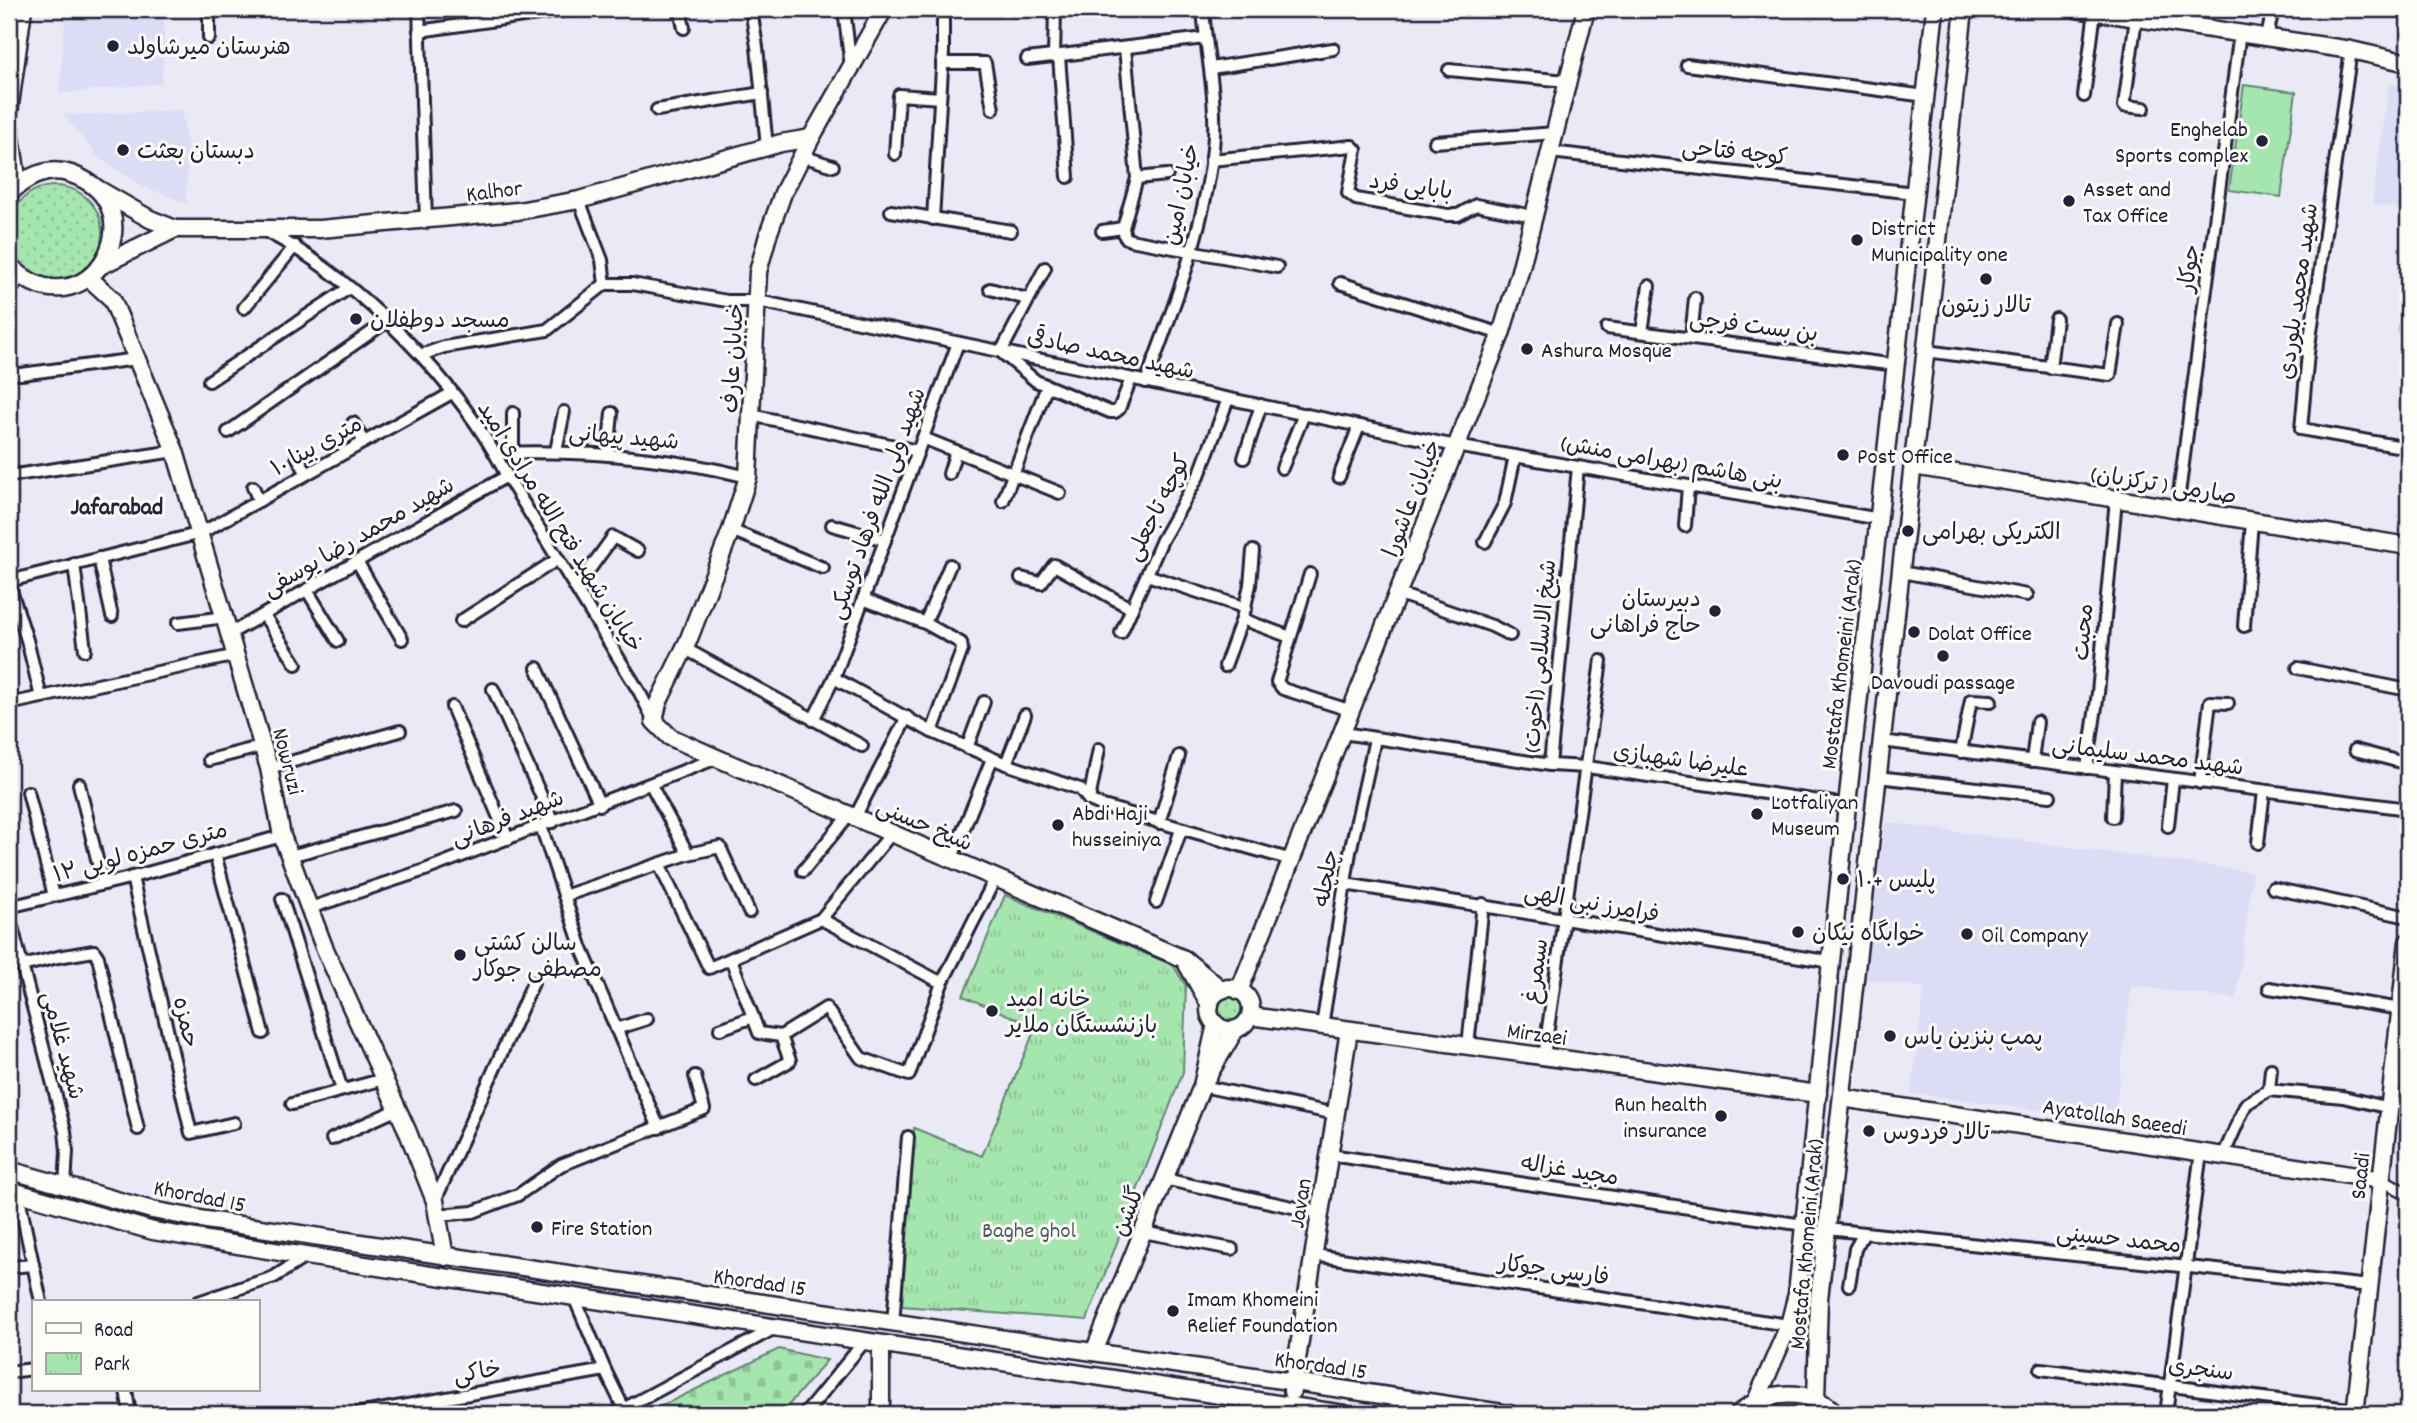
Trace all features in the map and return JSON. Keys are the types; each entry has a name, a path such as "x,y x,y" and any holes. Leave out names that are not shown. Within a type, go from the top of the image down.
{"main road":[{"name":"خیابان عارف","path":"654,721 658,703 684,648 731,530 748,477 758,272 768,234 783,193 811,138 884,9"},
{"name":"خیابان عاشورا","path":"1239,991 1501,334 1586,9"},
{"name":"Mostafa Khomeini (Arak)","path":"1756,1401 1788,1325 1797,1294 1847,805 1935,9"},
{"name":"Mostafa Khomeini (Arak)","path":"1816,1399 1819,1299 1964,9"},
{"path":"2077,9 2178,16 2240,32 2351,50 2408,63"},
{"path":"9,113 18,15"},
{"path":"9,124 13,189 41,173 66,172 83,178 150,219 175,229"},
{"name":"Kalhor","path":"175,229 320,229 518,211 579,200 767,147 811,138"},
{"path":"15,271 37,285 55,288 73,286 89,278 102,265 114,234 106,201 96,188"},
{"path":"102,265 175,229"},
{"name":"Nowruzi","path":"89,278 112,299 175,451 263,746 282,836 324,947 398,1109 436,1208 445,1256"},
{"name":"صارمی ( ترکزبان)","path":"1913,466 2408,546"},
{"name":"شیخ حسنی","path":"654,721 670,737 1184,959 1222,990"},
{"name":"Saadi","path":"2356,1412 2390,1105 2403,1043 2401,1009 2408,950"},
{"path":"1184,959 1210,1005"},
{"path":"1202,1086 1235,1030 1247,1022 1250,1016 1250,1004 1239,991 1222,990 1212,999 1209,1012 1216,1024 1235,1030"},
{"name":"Mirzaei","path":"1250,1016 1818,1094"},
{"path":"1202,1086 1216,1024"},
{"name":"Javan","path":"1290,1410 1349,1030"},
{"name":"گلشن","path":"1094,1352 1202,1086"},
{"name":"Ayatollah Saeedi","path":"1842,1098 2382,1180"},
{"name":"Khordad 15","path":"9,1170 152,1210 206,1220 1509,1414"},
{"name":"Khordad 15","path":"13,1191 153,1231 1290,1410 1345,1414"},
{"path":"526,1290 528,1269"},
{"path":"881,1345 881,1414"},
{"path":"1738,1414 1756,1401 1785,1394 1816,1399 1838,1414"}],"street":[{"path":"209,9 209,38"},
{"path":"419,9 426,221"},
{"path":"419,32 574,9"},
{"path":"680,9 684,28"},
{"path":"751,9 767,147"},
{"path":"844,9 851,67"},
{"path":"933,219 943,9"},
{"path":"1055,9 1056,56 1068,177"},
{"name":"خیابان امین","path":"1146,382 1190,253 1211,160 1214,135 1211,68 1203,9"},
{"path":"2267,37 2273,9"},
{"path":"2084,96 2095,11"},
{"path":"2126,14 2124,106 2144,108"},
{"name":"جوکار","path":"2177,509 2240,32"},
{"path":"1027,59 1205,38"},
{"path":"1125,48 1137,178 1123,228 1125,237 1190,253 1277,267"},
{"path":"1211,68 1334,49"},
{"name":"شهید محمد بلوردی","path":"2351,50 2308,353 2301,429 2408,448"},
{"path":"942,63 985,63 993,109"},
{"path":"1688,65 1926,96"},
{"path":"1449,70 1567,81"},
{"path":"657,110 762,93"},
{"path":"895,154 899,96 940,98"},
{"path":"1435,142 1555,133"},
{"name":"بابایی فرد","path":"1211,160 1352,146 1356,150 1348,193 1356,199 1448,215 1458,215 1476,205 1533,216"},
{"name":"کوچه فتاحی","path":"1550,152 1915,193"},
{"path":"802,156 833,166"},
{"path":"1137,178 1167,175"},
{"path":"421,355 444,346 547,330 604,284 602,260 579,200"},
{"path":"891,211 1011,231"},
{"path":"1102,231 1123,228"},
{"name":"خیابان شهید فتح الله مرادی امید","path":"261,229 295,246 349,288 421,355 452,393 495,453 640,693 654,721"},
{"path":"244,308 295,246"},
{"path":"1045,268 1001,352 1030,377 1047,386 1115,412 1119,409 1131,379"},
{"path":"9,292 15,271"},
{"path":"1340,283 1501,334"},
{"name":"شهید محمد صادقی","path":"604,284 632,284 727,301 758,301 1456,446"},
{"path":"1642,332 1649,286"},
{"path":"209,382 349,288"},
{"path":"990,289 1027,299"},
{"path":"1691,338 1695,298"},
{"path":"2050,368 2056,319"},
{"path":"228,432 386,322"},
{"path":"1926,351 2110,375 2118,324"},
{"name":"بن بست فرجی","path":"1607,328 1896,365"},
{"name":"شهید ولی الله فرهاد توسکی","path":"813,719 834,678 958,343"},
{"path":"9,373 21,374 137,359"},
{"path":"1003,501 1047,386"},
{"name":"۱۰ متری بینا","path":"9,582 201,533 452,393"},
{"name":"کوچه تاجعلی","path":"1121,633 1162,540 1200,473 1228,398"},
{"path":"1244,458 1261,405"},
{"path":"556,452 564,412"},
{"path":"513,413 513,452"},
{"path":"608,455 612,413"},
{"path":"1282,467 1304,414"},
{"path":"751,415 918,451"},
{"path":"353,423 364,442"},
{"path":"1339,477 1359,426"},
{"path":"923,438 1060,493"},
{"name":"بنی هاشم (بهرامی منش)","path":"1456,446 1880,519"},
{"path":"9,476 175,451"},
{"path":"949,474 956,451"},
{"name":"شهید پیهانی","path":"495,453 608,455 699,464 748,477"},
{"path":"298,456 307,474"},
{"path":"1485,542 1504,503 1515,456"},
{"name":"شیخ الاسلامی (اخوت)","path":"1343,733 1550,765 1578,467"},
{"name":"شهید محمد رضا یوسفی","path":"230,634 507,476"},
{"path":"1685,526 1688,486"},
{"path":"253,487 259,501"},
{"name":"محبت","path":"2087,768 2098,693 2116,499"},
{"path":"2244,626 2252,521"},
{"path":"832,525 885,540"},
{"path":"731,530 823,568"},
{"path":"576,589 613,537 638,551"},
{"path":"1225,666 1244,614 1253,551"},
{"path":"99,558 112,616"},
{"path":"460,621 558,559"},
{"path":"357,561 402,639"},
{"path":"74,564 85,650"},
{"path":"925,624 950,565"},
{"path":"1020,578 1041,583 1054,565 1132,608"},
{"path":"1901,572 2027,595"},
{"path":"1310,574 1277,681 1278,686 1352,710"},
{"path":"1147,575 1244,614 1290,637"},
{"path":"9,582 41,697"},
{"path":"307,590 338,641"},
{"path":"1399,594 1492,626 1510,635"},
{"path":"863,599 925,624 961,643 962,650 932,732"},
{"path":"264,615 296,664"},
{"path":"178,623 226,617"},
{"path":"684,648 862,746"},
{"path":"9,704 237,655"},
{"name":"سیمرغ","path":"1544,1056 1601,660"},
{"path":"537,668 600,805"},
{"path":"2298,668 2408,690"},
{"path":"834,678 932,732 992,759 1080,789 1089,800 1181,830 1292,860"},
{"path":"493,689 553,822"},
{"path":"1961,752 1971,700 1991,701"},
{"path":"967,748 984,702"},
{"path":"2200,783 2210,702 2228,703"},
{"path":"452,707 508,839"},
{"path":"1006,764 1025,715"},
{"path":"803,871 851,817 906,718"},
{"path":"2032,761 2037,722"},
{"path":"269,768 400,731"},
{"name":"چلچله","path":"1322,1026 1345,884 1376,739"},
{"name":"شهید محمد سلیمانی","path":"1882,741 2408,809"},
{"path":"209,760 263,746"},
{"path":"1089,800 1099,749"},
{"path":"2355,750 2408,764"},
{"path":"1159,823 1179,756"},
{"name":"شهید فرهانی","path":"310,908 425,870 717,758"},
{"path":"951,860 992,759"},
{"name":"علیرضا شهبازی","path":"1550,765 1587,767 1847,805"},
{"path":"2112,817 2115,772"},
{"path":"1877,777 2050,796"},
{"path":"2168,826 2173,779"},
{"path":"79,784 103,884"},
{"path":"651,785 688,854"},
{"path":"2258,843 2264,791"},
{"path":"28,792 54,895"},
{"path":"290,856 456,811"},
{"path":"541,827 582,949 659,1128"},
{"path":"1156,902 1181,830"},
{"path":"659,864 709,968 821,919 891,834"},
{"name":"۱۲ متری حمزه لویی","path":"9,906 132,877 282,836"},
{"path":"564,896 688,854 720,847 749,912"},
{"path":"215,854 263,1034"},
{"name":"حمزه","path":"132,877 191,1133 234,1123"},
{"path":"731,959 759,1033 781,1036 826,1008 861,1058 909,1075 942,983 995,879"},
{"name":"فرامرز نبی الهی","path":"1345,884 1832,962"},
{"path":"2273,888 2408,917"},
{"path":"282,899 342,1090"},
{"path":"1468,1046 1483,904"},
{"name":"شهید غلامی","path":"9,915 65,1131 65,1187"},
{"path":"821,919 942,983"},
{"path":"22,967 94,951 138,1129"},
{"path":"533,983 436,1208 473,1212 518,1195 561,1165 704,1109 695,1076"},
{"path":"2269,988 2401,1009"},
{"path":"720,1029 753,1017"},
{"path":"616,1029 647,1019"},
{"path":"756,1080 790,1062 781,1036"},
{"path":"2269,1090 2271,1069"},
{"path":"292,1104 384,1079"},
{"path":"1202,1086 1336,1114"},
{"path":"2223,1156 2246,1104 2269,1090 2408,1105"},
{"path":"332,1139 398,1109"},
{"path":"893,1323 908,1137"},
{"path":"2166,1414 2201,1152"},
{"name":"مجید غزاله","path":"1329,1155 1804,1225"},
{"path":"1164,1180 1320,1213"},
{"path":"2382,1180 2408,1194"},
{"path":"13,1191 41,1300"},
{"name":"محمد حسینی","path":"1827,1229 2370,1286"},
{"path":"1143,1232 1232,1250"},
{"path":"1849,1285 1855,1249 1864,1233"},
{"name":"فارسی جوکار","path":"1314,1255 1788,1325"},
{"path":"204,1300 274,1277 307,1256"},
{"path":"9,1267 33,1265"},
{"path":"574,1297 619,1411 775,1328"},
{"path":"805,1414 864,1342"},
{"path":"9,1372 32,1369"},
{"name":"سنجری","path":"2041,1369 2356,1412"},
{"name":"خاکی","path":"357,1414 605,1370"},
{"path":"126,1392 130,1414"}],"shaded area":[{"name":"هنرستان میرشاولد","path":"66,9 165,9 162,83 59,94"},
{"path":"2389,84 2408,87 2408,209 2372,204"},
{"path":"182,110 188,149 186,203 144,187 100,159 64,115"},
{"path":"1885,822 2253,872 2236,999 2132,986 2114,1121 1911,1093 1925,988 1865,979"}],"green space":[{"name":"Enghelab Sports complex","path":"2244,85 2296,92 2281,197 2229,190"},
{"path":"55,186 73,190 88,200 98,215 102,233 98,251 88,266 73,276 55,280 37,276 22,266 12,251 8,233 12,215 22,200 37,190"},
{"name":"Baghe ghol","path":"1005,895 1173,965 1186,986 1183,1072 1087,1320 902,1306 914,1128 982,1156 1036,1027 963,996"},
{"path":"1230,995 1240,999 1244,1009 1240,1019 1230,1023 1220,1019 1216,1009 1220,999"},
{"path":"779,1349 827,1360 781,1414 645,1414"}],"place":[{"name":"هنرستان میرشاولد","path":"113,46"},
{"name":"Enghelab Sports complex","path":"2262,141"},
{"name":"دبستان بعثت","path":"123,150"},
{"name":"Asset and Tax Office","path":"2069,201"},
{"name":"District Municipality one","path":"1857,240"},
{"name":"تالار زیتون","path":"1986,279"},
{"name":"مسجد دوطفلان","path":"356,319"},
{"name":"Ashura Mosque","path":"1527,349"},
{"name":"Post Office","path":"1843,455"},
{"name":"الکتریکی بهرامی","path":"1908,531"},
{"name":"دبیرستان حاج فراهانی","path":"1715,611"},
{"name":"Dolat Office","path":"1914,632"},
{"name":"Davoudi passage","path":"1943,656"},
{"name":"Lotfaliyan Museum","path":"1757,814"},
{"name":"Abdi Haji husseiniya","path":"1058,825"},
{"name":"پلیس +۱۰","path":"1843,879"},
{"name":"خوابگاه نیکان","path":"1798,932"},
{"name":"Oil Company","path":"1967,934"},
{"name":"سالن کشتی مصطفی جوکار","path":"460,955"},
{"name":"خانه امید بازنشستگان ملایر","path":"992,1011"},
{"name":"پمپ بنزین یاس","path":"1890,1036"},
{"name":"Run health insurance","path":"1721,1116"},
{"name":"تالار فردوس","path":"1869,1131"},
{"name":"Fire Station","path":"537,1227"},
{"name":"Imam Khomeini Relief Foundation","path":"1173,1311"}],"district":[{"name":"Jafarabad","path":"117,506"}]}
